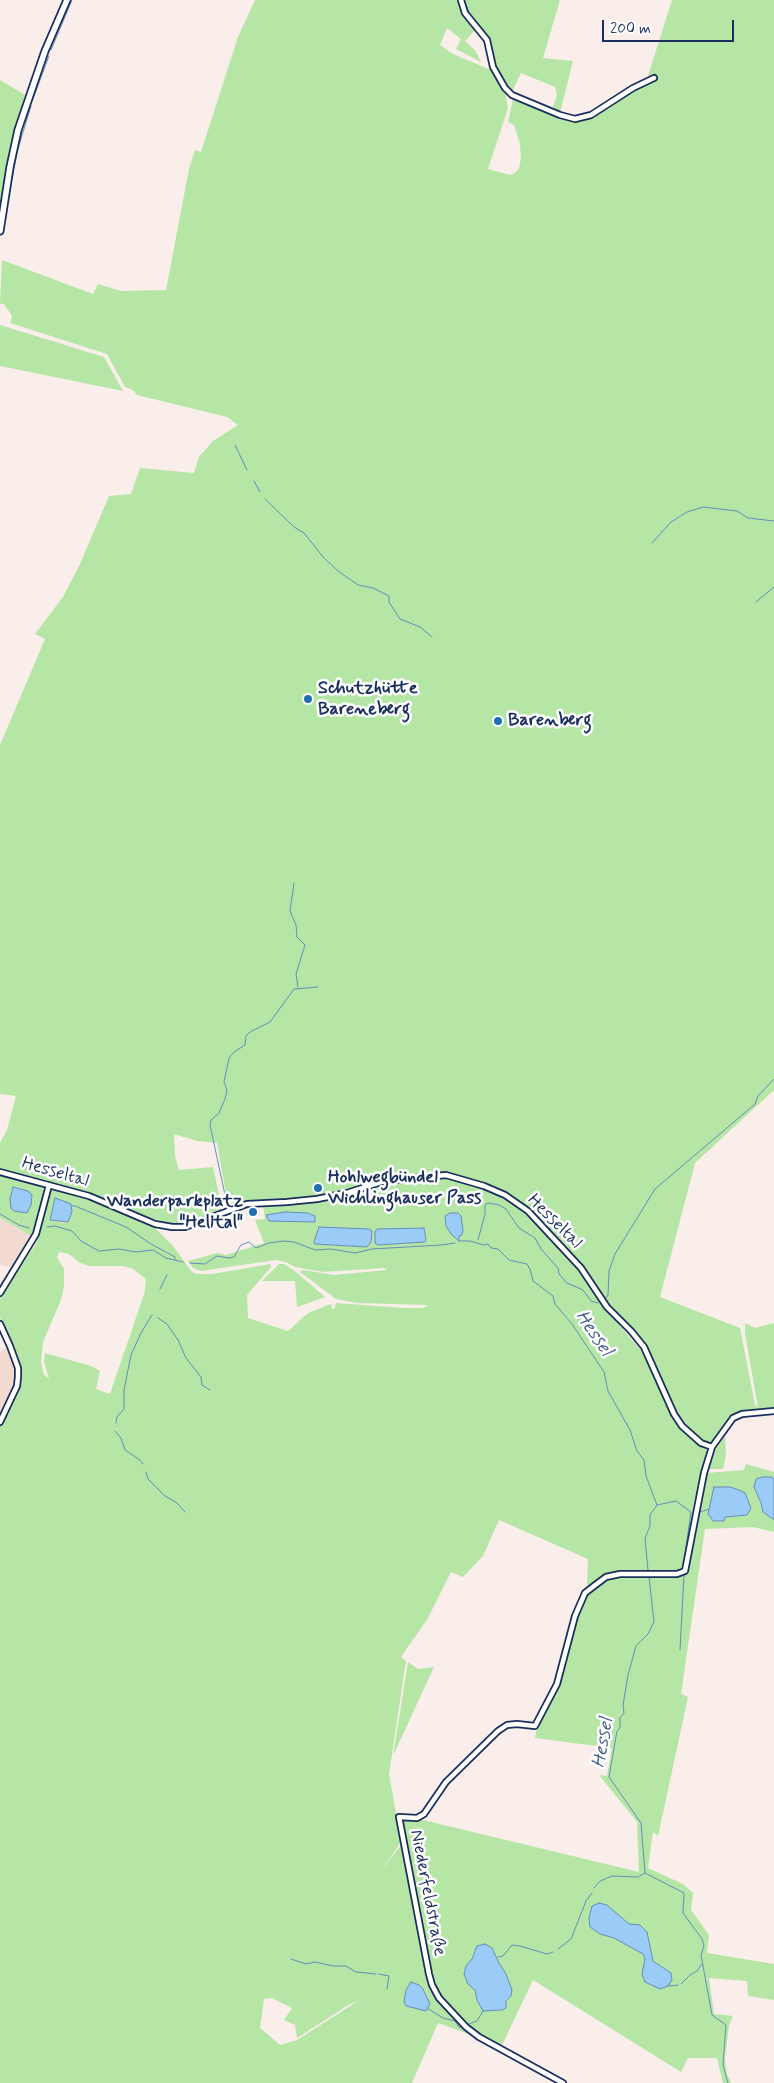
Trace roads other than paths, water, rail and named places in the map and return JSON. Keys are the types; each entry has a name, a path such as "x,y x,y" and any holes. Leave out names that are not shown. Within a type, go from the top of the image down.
{"main road":[{"path":"0,231 18,130 45,51 67,0"}],"street":[{"path":"461,0 465,13 487,40 493,68 505,88 512,95 560,116 575,119 591,116 633,88 654,78"},
{"name":"Hesseltal","path":"0,1172 89,1196 155,1224 172,1227 185,1227 247,1204 317,1199 347,1193 384,1181 446,1175 484,1186 505,1195 528,1211 581,1268 607,1307 644,1347 665,1396 678,1420 700,1443 712,1447"},
{"path":"0,1293 36,1234 49,1185"},
{"path":"0,1324 18,1368 18,1377 14,1392 0,1422"},
{"path":"712,1447 733,1418 742,1414 774,1411"},
{"name":"Niederfeldstraße","path":"563,2083 479,2038 439,1998 432,1985 398,1817 417,1818 424,1814 446,1782 498,1731 507,1725 535,1726 557,1684 575,1616 585,1594 606,1578 633,1573 677,1574 684,1571 704,1473 712,1447"}],"water":[{"path":"13,1187 28,1191 32,1195 31,1205 27,1213 14,1211 11,1208 10,1199"},
{"path":"55,1198 71,1204 72,1212 68,1222 50,1220"},
{"path":"285,1212 308,1213 315,1216 315,1222 269,1221 266,1215"},
{"path":"450,1213 458,1213 461,1216 463,1230 462,1235 459,1236 459,1241 446,1226 445,1216"},
{"path":"319,1227 369,1229 372,1231 371,1242 367,1247 315,1244"},
{"path":"424,1228 425,1242 378,1245 375,1243 375,1232 377,1229"},
{"path":"763,1477 774,1479 774,1520 763,1512 754,1487 756,1479"},
{"path":"714,1487 730,1487 745,1493 751,1508 747,1515 725,1517 724,1521 713,1521 708,1514"},
{"path":"599,1903 607,1905 629,1924 640,1925 647,1932 653,1961 671,1973 672,1980 668,1986 660,1989 645,1982 642,1974 645,1959 643,1954 614,1938 600,1934 590,1927 589,1918 592,1906"},
{"path":"485,1944 492,1948 512,1990 511,1996 506,2001 506,2008 502,2010 483,2011 477,2000 475,1990 468,1984 464,1974 466,1966 472,1959 477,1946"},
{"path":"411,1982 423,1989 430,2004 426,2011 406,2006 404,2002 406,1990"}],"waterway":[{"path":"51,50 72,0"},
{"path":"464,0 470,15"},
{"path":"488,37 496,67"},
{"path":"31,104 49,56"},
{"path":"501,77 508,87"},
{"path":"10,190 17,152 31,106"},
{"path":"556,116 576,122"},
{"path":"235,445 247,470"},
{"path":"254,481 260,492"},
{"path":"265,499 294,527 304,533 323,557 338,571 358,585 373,588 389,596 389,602 400,619 420,627 432,637"},
{"path":"652,543 671,522 687,512 703,507 737,511 748,518 774,521"},
{"path":"756,602 774,587"},
{"path":"294,883 290,911 296,925 297,937 305,945 296,974 298,987"},
{"path":"227,1204 210,1125 211,1120 219,1113 225,1099 227,1090 224,1082 229,1058 234,1052 245,1045 246,1036 250,1032 270,1022 294,989 318,987"},
{"name":"Hessel","path":"606,1298 608,1295 609,1271 615,1254 655,1189 755,1104 758,1096 774,1079"},
{"name":"Hessel","path":"478,1240 485,1214 485,1205 488,1203 499,1205 506,1209 519,1228 535,1238 567,1283 583,1290 591,1301 598,1303"},
{"path":"72,1206 126,1227 175,1257 175,1259"},
{"name":"Hessel","path":"0,1214 19,1225 29,1228"},
{"name":"Hessel","path":"47,1227 55,1226 72,1231 81,1241 99,1251 119,1249 136,1252 153,1250 166,1258 183,1262"},
{"name":"Hessel","path":"190,1263 205,1264 217,1256 234,1257 241,1245 249,1242 256,1248 269,1243 284,1241 294,1242 315,1250 331,1249 355,1253 372,1249 455,1243"},
{"name":"Hessel","path":"459,1241 488,1244 491,1248 498,1249 509,1260 527,1264 533,1281 553,1296 555,1304 572,1324 604,1372 608,1391 630,1430 637,1451 644,1460 646,1476 657,1505 650,1515 650,1526 645,1538 648,1570"},
{"path":"160,1289 167,1275"},
{"path":"116,1423 117,1417 124,1409 124,1390 131,1355 152,1315"},
{"path":"158,1318 167,1324 178,1340 186,1358 201,1377 202,1385 210,1390"},
{"path":"115,1431 121,1438 125,1450 143,1464"},
{"path":"146,1472 148,1479 185,1512"},
{"name":"Hessel","path":"657,1505 676,1501 691,1512 683,1568"},
{"name":"Hessel","path":"700,1512 709,1509"},
{"name":"Hessel","path":"680,1650 684,1575"},
{"name":"Hessel","path":"649,1577 654,1622 648,1634 636,1646 628,1675 623,1705 624,1713 620,1718 620,1728 617,1731 609,1777 641,1823 645,1873 684,1893 683,1913 702,1939 704,1946 701,1955 712,2015 726,2025 723,2065 728,2083"},
{"path":"594,1888 600,1881 612,1876 638,1877 645,1873"},
{"path":"558,1949 571,1939 586,1901 592,1893"},
{"path":"498,1957 503,1956 512,1945 547,1954 553,1952"},
{"path":"291,1959 306,1964 315,1962 333,1966 346,1966 356,1972 376,1974"},
{"path":"681,1984 697,1971 702,1964"},
{"path":"379,1974 389,1976 387,1989"},
{"path":"668,1986 678,1985"},
{"path":"427,2008 443,2018 455,2021 459,2027 463,2028"},
{"path":"466,2025 477,2021 483,2011"}],"place":[{"name":"Schutzhütte Bareneberg","path":"308,699"},
{"name":"Barenberg","path":"498,721"},
{"name":"Hohlwegbündel Wichlinghauser Pass","path":"318,1188"},
{"name":"Wanderparkplatz \"Helltal\"","path":"253,1212"}]}
